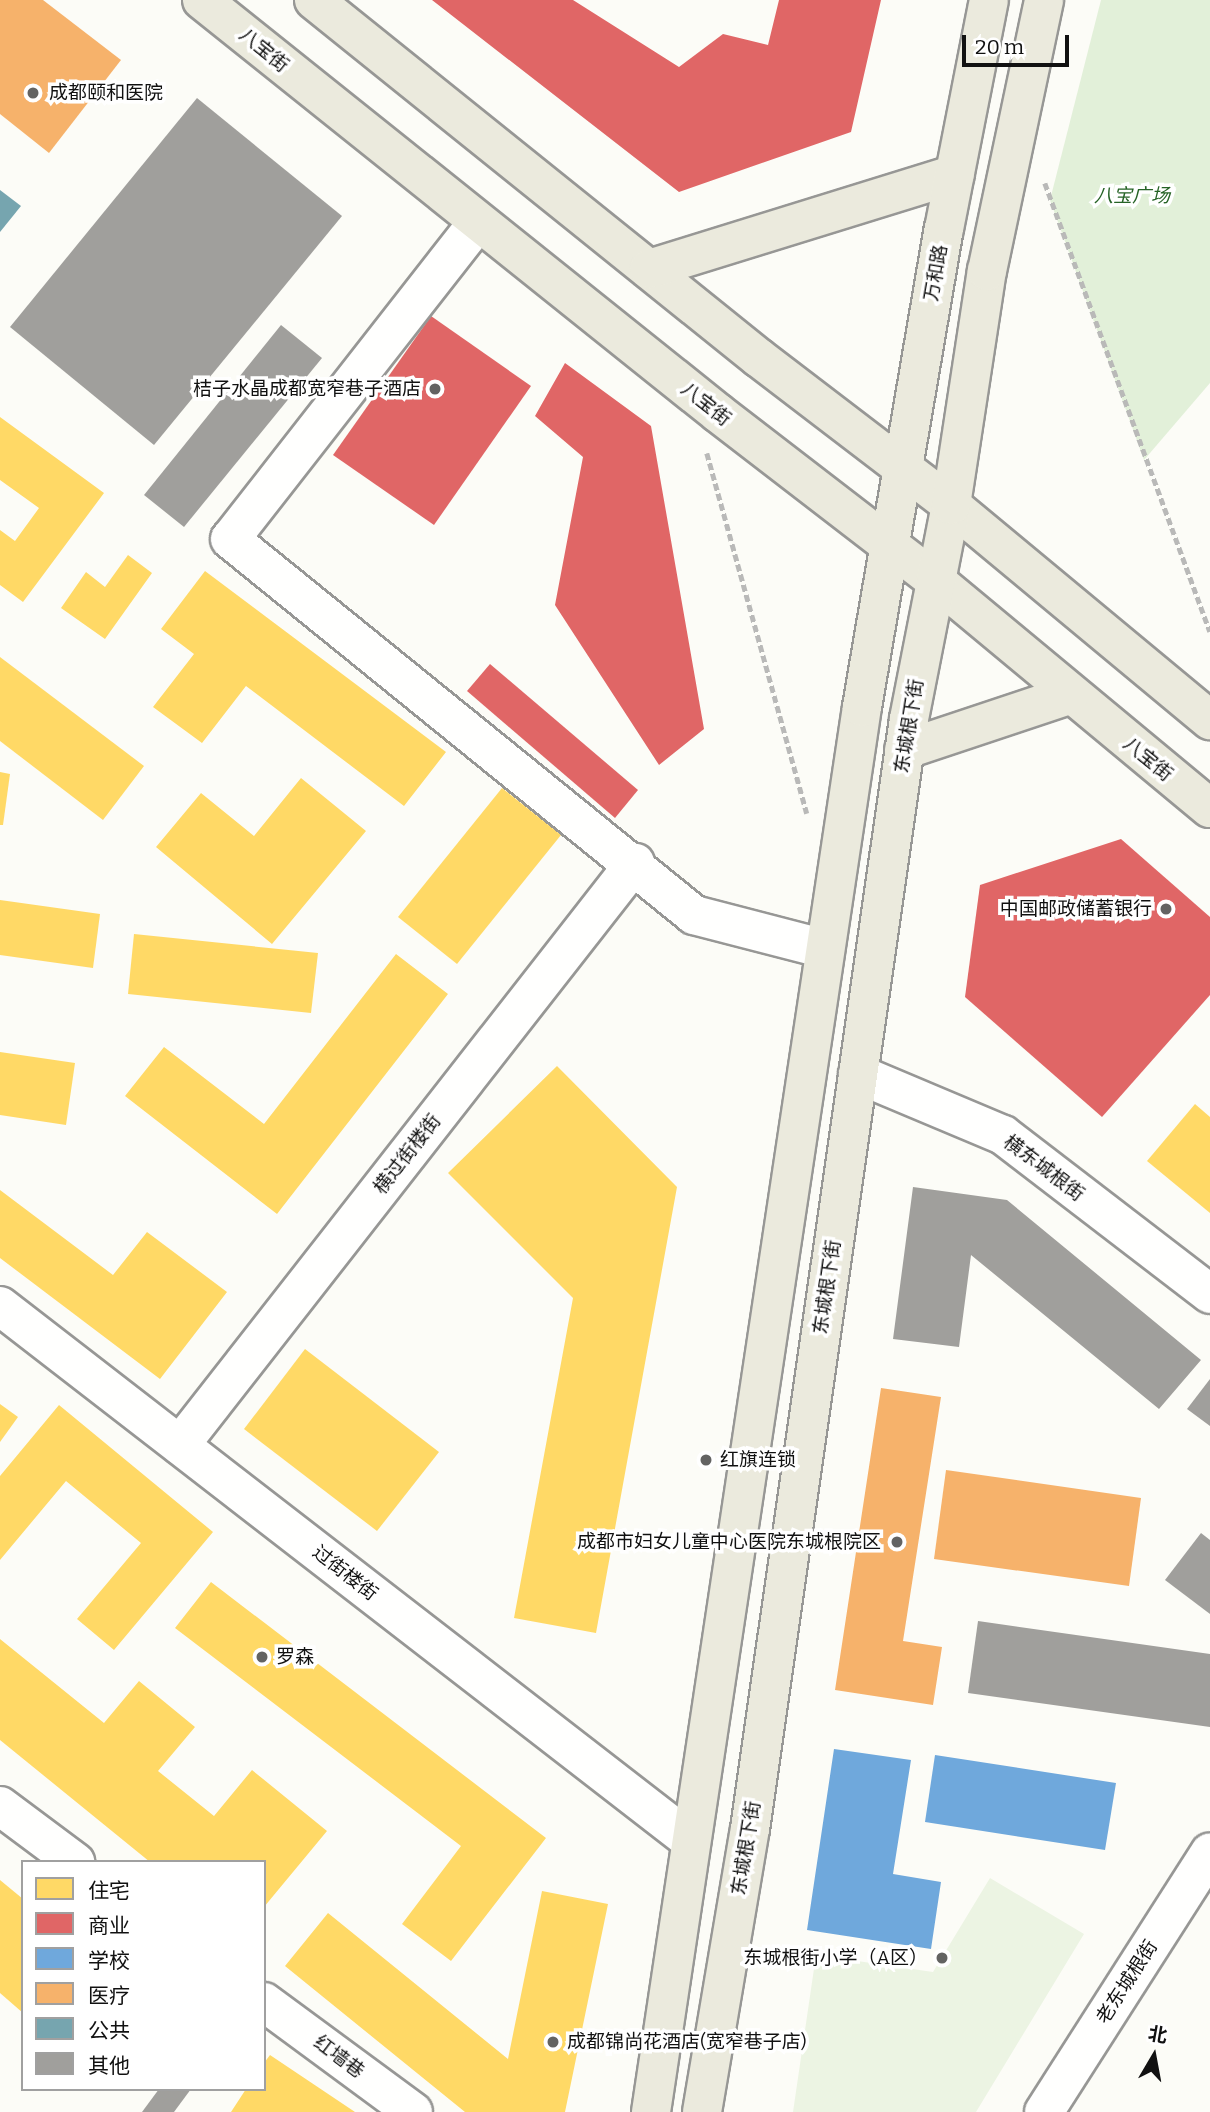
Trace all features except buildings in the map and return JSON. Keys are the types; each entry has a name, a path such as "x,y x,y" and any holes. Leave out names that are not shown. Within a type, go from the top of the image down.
{"main road":[{"name":"八宝街","path":"202,0 478,222 935,580 1069,695 1210,808"},
{"path":"314,0 649,269 902,465 1210,720"},
{"name":"万和路","path":"891,548 902,465 989,0"},
{"path":"951,505 987,271 1044,0"},
{"path":"649,269 955,174"},
{"name":"东城根下街","path":"702,2112 750,1829 904,750 951,505"},
{"path":"651,2112 825,949 891,548"},
{"path":"904,750 1069,695"}],"street":[{"path":"478,222 230,539 635,863 694,915 825,949"},
{"name":"横过街楼街","path":"180,1445 635,863"},
{"name":"横东城根街","path":"858,1074 1003,1135 1210,1294"},
{"name":"过街楼街","path":"0,1306 690,1840"},
{"path":"0,1806 72,1860"},
{"name":"老东城根街","path":"1044,2112 1210,1852"},
{"name":"红墙巷","path":"266,2003 413,2112"}],"path":[{"path":"1044,178 1210,632"},
{"path":"705,445 809,821"}],"green space":[{"name":"八宝广场","path":"1101,0 1210,0 1210,383 1144,460 1050,200"},
{"path":"990,1878 1084,1934 976,2112 793,2112 816,1955 933,1972"}],"place":[{"name":"成都颐和医院","path":"33,93"},
{"name":"桔子水晶成都宽窄巷子酒店","path":"435,389"},
{"name":"中国邮政储蓄银行","path":"1166,909"},
{"name":"红旗连锁","path":"706,1460"},
{"name":"成都市妇女儿童中心医院东城根院区","path":"897,1542"},
{"name":"罗森","path":"262,1657"},
{"name":"东城根街小学（A区）","path":"942,1958"},
{"name":"成都锦尚花酒店(宽窄巷子店)","path":"553,2042"}]}
